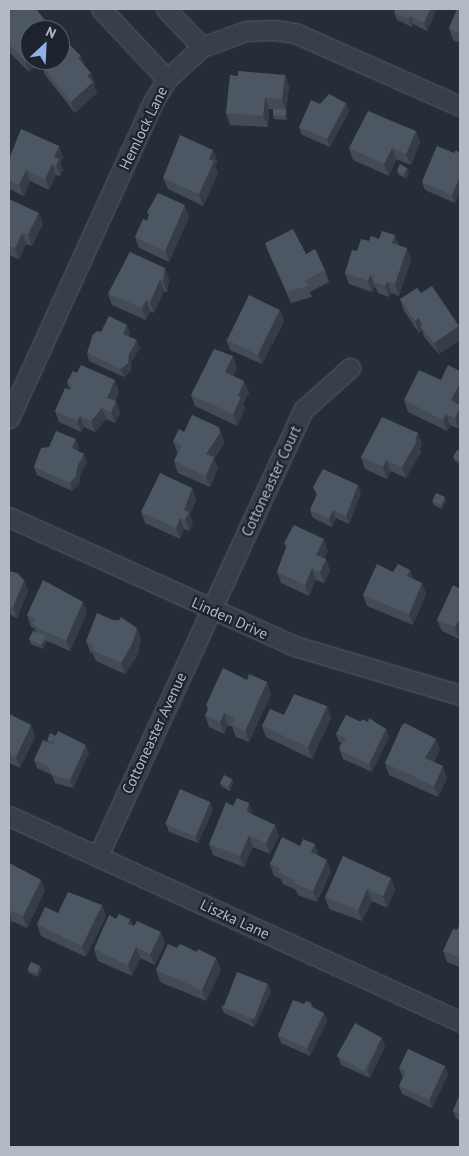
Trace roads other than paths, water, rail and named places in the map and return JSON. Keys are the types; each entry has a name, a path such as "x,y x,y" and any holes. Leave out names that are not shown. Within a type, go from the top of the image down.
{"street":[{"path":"101,9 167,79"},
{"path":"166,9 202,47"},
{"name":"Hemlock Lane","path":"9,418 167,79 202,47 246,31 274,30 296,33 460,106"},
{"name":"Cottoneaster Court","path":"211,610 304,409 350,368"},
{"name":"Linden Drive","path":"9,517 294,646 460,695"},
{"name":"Cottoneaster Avenue","path":"98,856 211,610"},
{"name":"Liszka Lane","path":"9,816 460,1022"}]}
